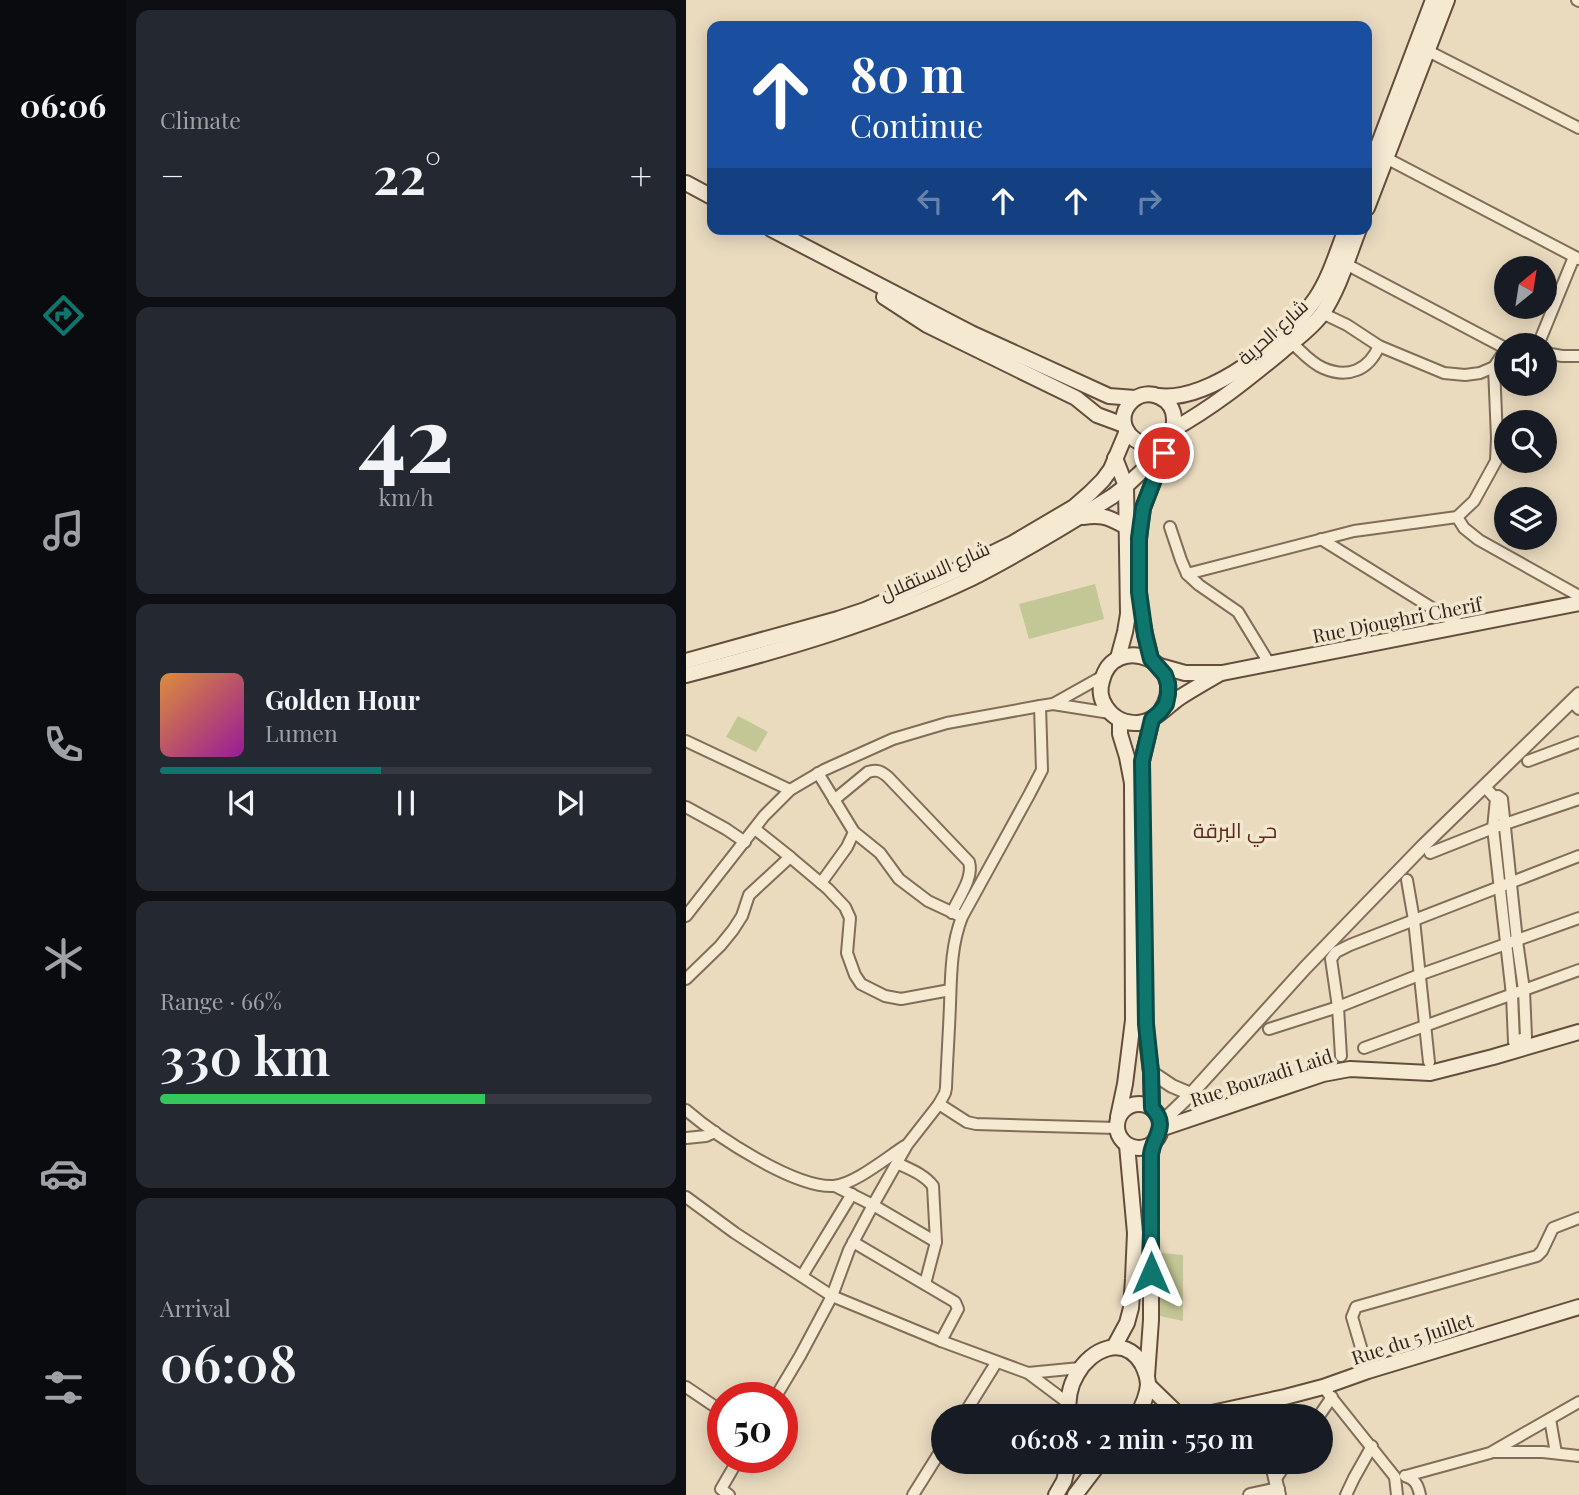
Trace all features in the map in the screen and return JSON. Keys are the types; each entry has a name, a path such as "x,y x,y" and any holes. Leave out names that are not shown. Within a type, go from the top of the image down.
{"main road":[{"path":"1372,161 1433,0"},
{"path":"1372,195 1447,0"},
{"path":"686,183 707,194"},
{"path":"782,235 971,333 1109,396 1135,398 1150,394 1164,399 1173,410 1174,424 1143,508 1139,538 1140,607 1155,663 1165,675 1168,684 1166,704 1156,715 1142,761 1141,786 1146,1024 1152,1108"},
{"name":"شارع الحرية","path":"1157,396 1171,397 1217,382 1244,366 1285,333 1316,298 1344,235"},
{"name":"شارع الحرية","path":"1169,435 1258,372 1311,327 1322,313 1357,235"},
{"path":"821,257 927,325 1076,398 1097,415 1126,428 1135,440 1154,444 1169,435"},
{"path":"1126,428 1125,410 1135,398"},
{"name":"شارع الاستقلال","path":"687,672 900,596 1013,543 1074,507 1103,480 1126,428"},
{"name":"شارع الاستقلال","path":"687,672 832,634 970,579 1078,518 1126,486 1157,457 1169,435"},
{"path":"1115,458 1126,486 1128,614 1118,658 1103,676 1101,695 1104,705 1115,717 1131,723 1142,723 1222,673"},
{"path":"1078,518 1104,516 1127,527"},
{"name":"Rue Djoughri Cherif","path":"1222,673 1579,603"},
{"path":"1118,658 1139,656 1185,673 1222,673"},
{"path":"1115,717 1132,783 1133,1020 1117,1123 1120,1138 1128,1145 1140,1148 1158,1138 1158,1114 1143,1104 1133,1104 1124,1109 1117,1123"},
{"name":"Rue Bouzadi Laid","path":"1160,1126 1176,1125 1323,1074 1350,1069 1430,1073 1579,1032"},
{"path":"1143,1404 1151,1320 1153,1143"},
{"path":"1114,1347 1127,1323 1131,1308 1135,1233 1128,1145"},
{"name":"Rue du 5 Juillet","path":"1282,1404 1328,1392 1367,1371 1579,1307"},
{"path":"1068,1404 1070,1388 1080,1368 1093,1354 1114,1347 1137,1357 1147,1381 1169,1404"},
{"path":"1056,1495 1066,1474"},
{"path":"1075,1495 1091,1474"}],"street":[{"path":"1428,51 1579,128"},
{"path":"1386,158 1576,258 1543,333"},
{"path":"1346,264 1494,343"},
{"path":"1322,313 1347,325 1379,346 1444,373 1465,375 1494,367"},
{"path":"1292,343 1322,368 1336,373 1365,367 1375,357 1379,346"},
{"path":"1557,355 1579,356"},
{"path":"1187,574 1354,531 1457,517 1474,501 1496,461 1495,396"},
{"path":"1457,517 1464,528 1479,540 1579,596"},
{"path":"1170,527 1187,574 1238,612 1269,663"},
{"path":"1321,539 1461,626"},
{"path":"1053,704 1103,676"},
{"path":"1160,1126 1305,968 1423,846 1577,702"},
{"path":"686,916 764,816 790,790 857,754 893,739 947,723 1040,705 1053,704 1115,717"},
{"path":"957,915 1042,770 1040,705"},
{"path":"686,741 790,790"},
{"path":"1528,761 1579,742"},
{"path":"785,1382 832,1296 853,1242 873,1205 907,1145 945,1093 957,915 971,868 970,862 882,772 868,772 834,800"},
{"path":"818,773 854,832 880,853 900,879 928,901 957,915"},
{"path":"1485,787 1496,799 1500,887 1512,943 1524,990 1526,1037 1514,1042 1512,995 1512,943 1512,882 1499,827"},
{"path":"1430,853 1579,799"},
{"path":"686,807 745,842"},
{"path":"755,829 821,883 845,907 850,918 847,953 861,984 885,996 901,999 950,990"},
{"path":"821,883 847,847 854,832"},
{"path":"1341,1056 1331,959 1336,952 1579,856"},
{"path":"686,979 733,930 742,916 748,895 790,857"},
{"path":"1408,880 1429,1062"},
{"path":"1269,1029 1338,1007 1579,918"},
{"path":"1364,1048 1579,970"},
{"path":"1151,1072 1172,1086 1191,1094"},
{"path":"939,1104 967,1122 976,1124 1117,1123"},
{"path":"686,1110 753,1156 812,1184 835,1186 936,1242"},
{"path":"686,1138 715,1132"},
{"path":"835,1186 854,1179 907,1145"},
{"path":"897,1163 922,1176 933,1186 936,1242 925,1284"},
{"path":"802,1276 852,1194"},
{"path":"686,1197 735,1233 832,1296 940,1341 1028,1373 1080,1368"},
{"path":"1367,1371 1352,1317 1356,1307 1537,1256 1553,1228 1579,1218"},
{"path":"853,1242 955,1302 958,1309 940,1341"},
{"path":"970,1404 996,1363"},
{"path":"1028,1373 1062,1404"},
{"path":"686,1387 707,1401"},
{"path":"1324,1404 1328,1392"},
{"path":"1328,1392 1372,1446 1401,1476 1416,1483 1420,1495"},
{"path":"1401,1476 1490,1452 1579,1402"},
{"path":"1550,1419 1556,1453"},
{"path":"1346,1495 1372,1446"},
{"path":"1490,1452 1579,1456"},
{"path":"913,1495 931,1466"},
{"path":"723,1493 733,1473"},
{"path":"1397,1495 1401,1476"},
{"path":"1250,1495 1277,1488"}],"green space":[{"path":"1095,584 1104,619 1029,639 1019,604"},
{"path":"738,716 768,732 756,752 726,737"},
{"path":"1151,1252 1183,1255 1183,1321 1151,1314"}],"district":[{"name":"حي البرقة","path":"1235,829"}],"route":[{"path":"1151,1273 1151,1154 1161,1123 1152,1108 1146,1024 1141,786 1142,761 1152,719 1166,704 1168,684 1160,666 1151,659 1145,635 1139,592 1139,538 1143,508 1164,453"}]}
